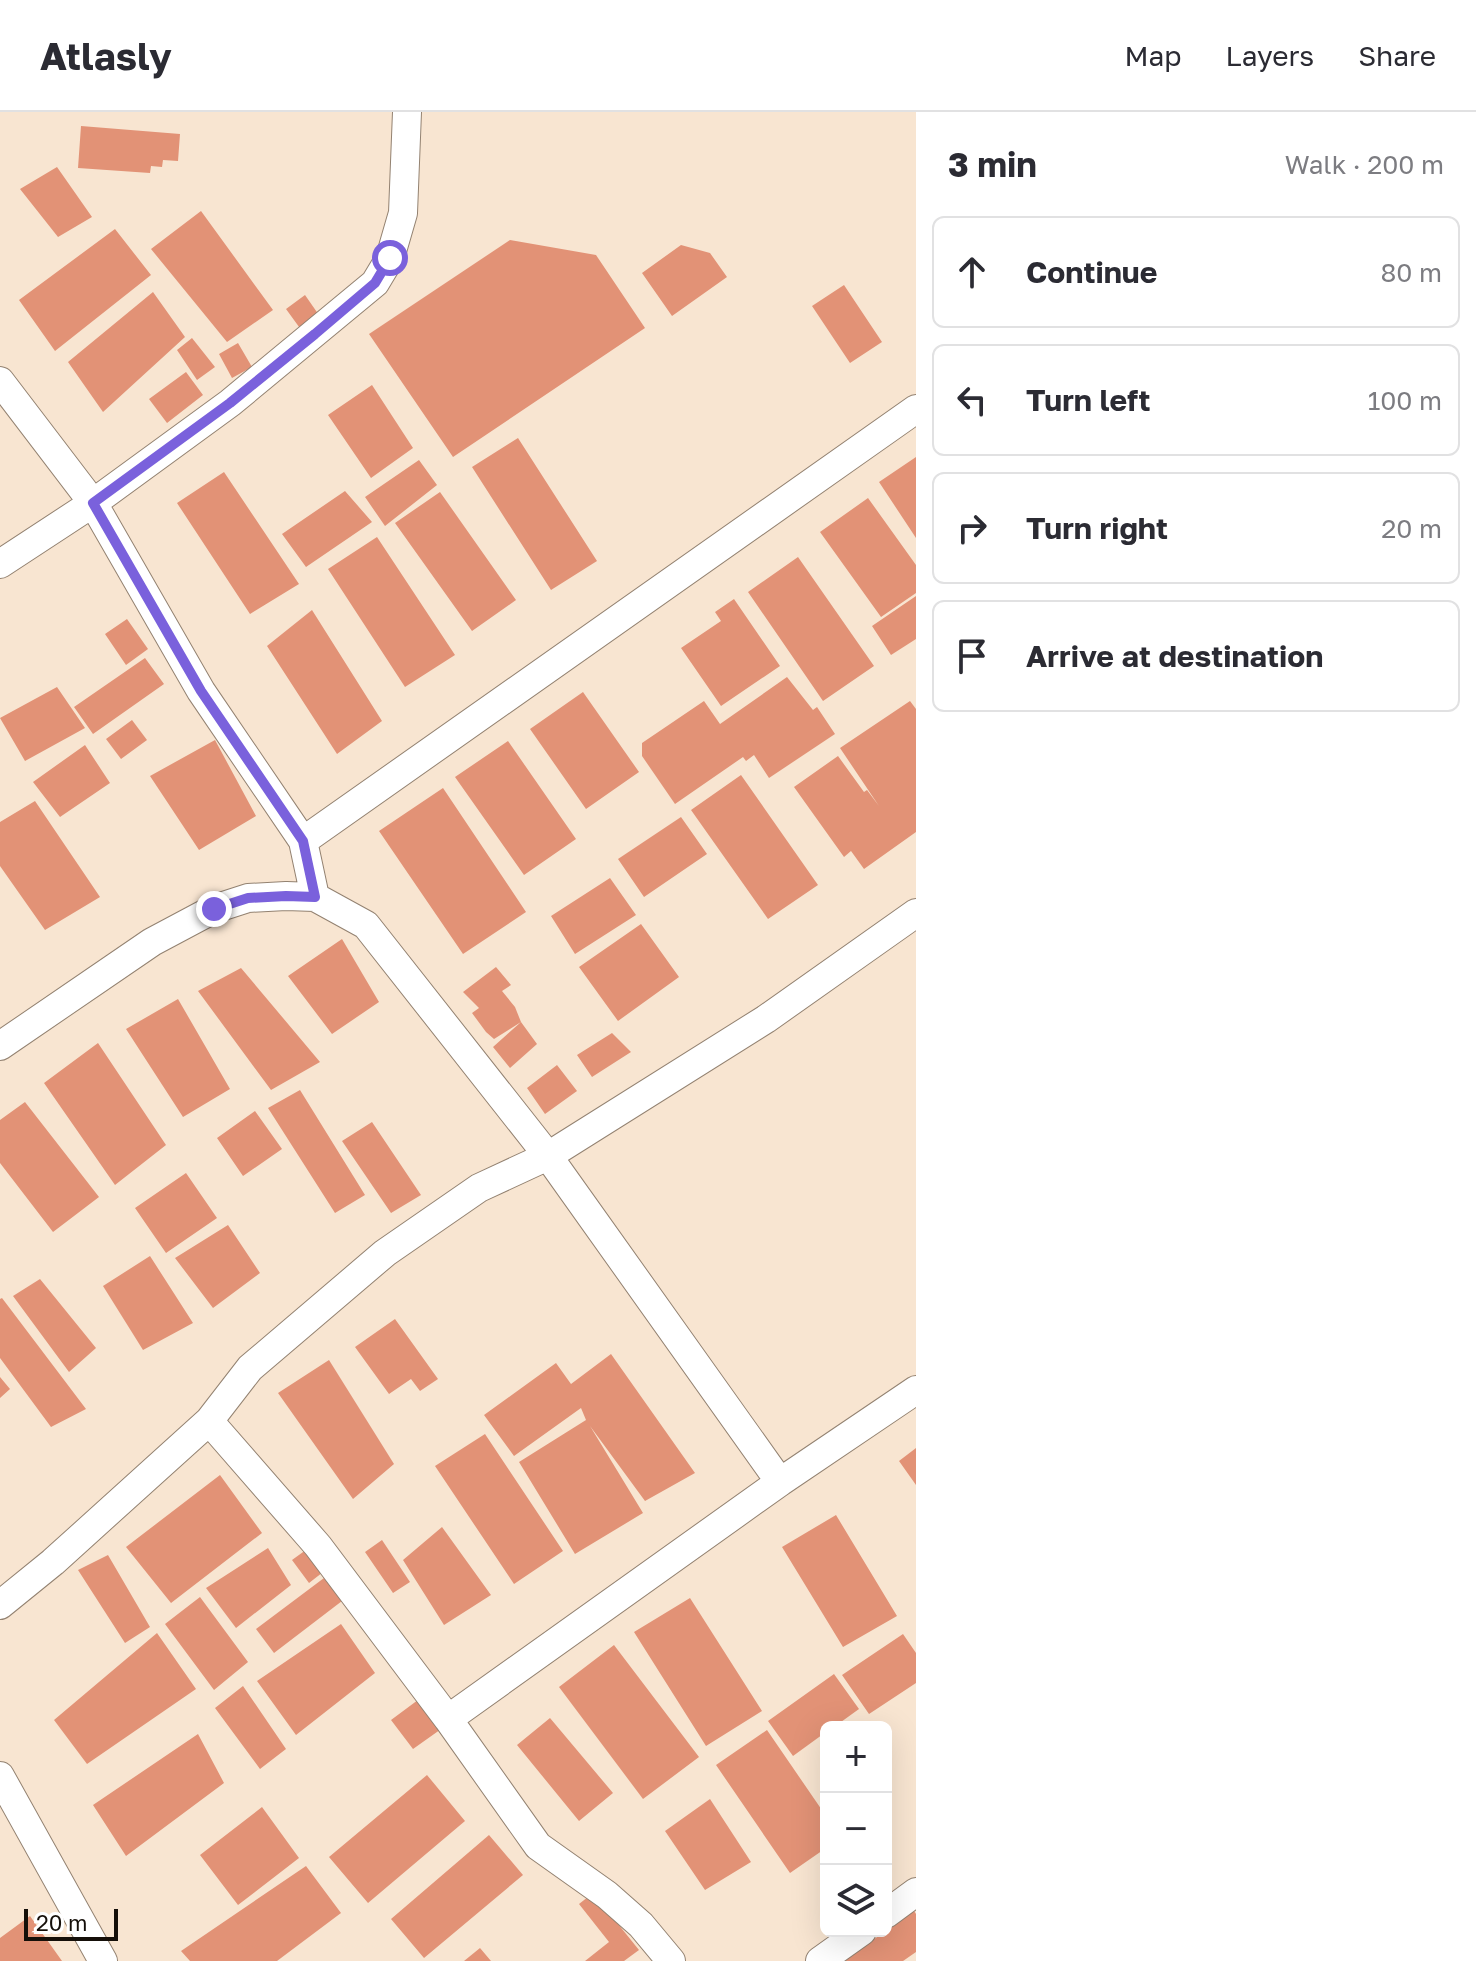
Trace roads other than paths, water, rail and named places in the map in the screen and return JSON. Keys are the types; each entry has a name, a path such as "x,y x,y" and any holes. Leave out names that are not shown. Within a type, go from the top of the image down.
{"street":[{"path":"0,564 93,503 230,403 375,283 390,258 403,213 407,112"},
{"path":"0,381 93,503 201,691 303,841 315,897"},
{"path":"303,841 916,409"},
{"path":"0,1046 152,942 214,909 248,898 315,897 366,925 548,1156 780,1482"},
{"path":"0,1605 53,1562 209,1421 250,1368 385,1253 479,1188 548,1156 766,1019 916,913"},
{"path":"448,1719 780,1482 916,1390"},
{"path":"209,1421 318,1546 448,1719 538,1846 607,1895 641,1925 671,1961"},
{"path":"0,1776 103,1961"},
{"path":"892,1910 916,1892"},
{"path":"820,1961 854,1937"}]}
